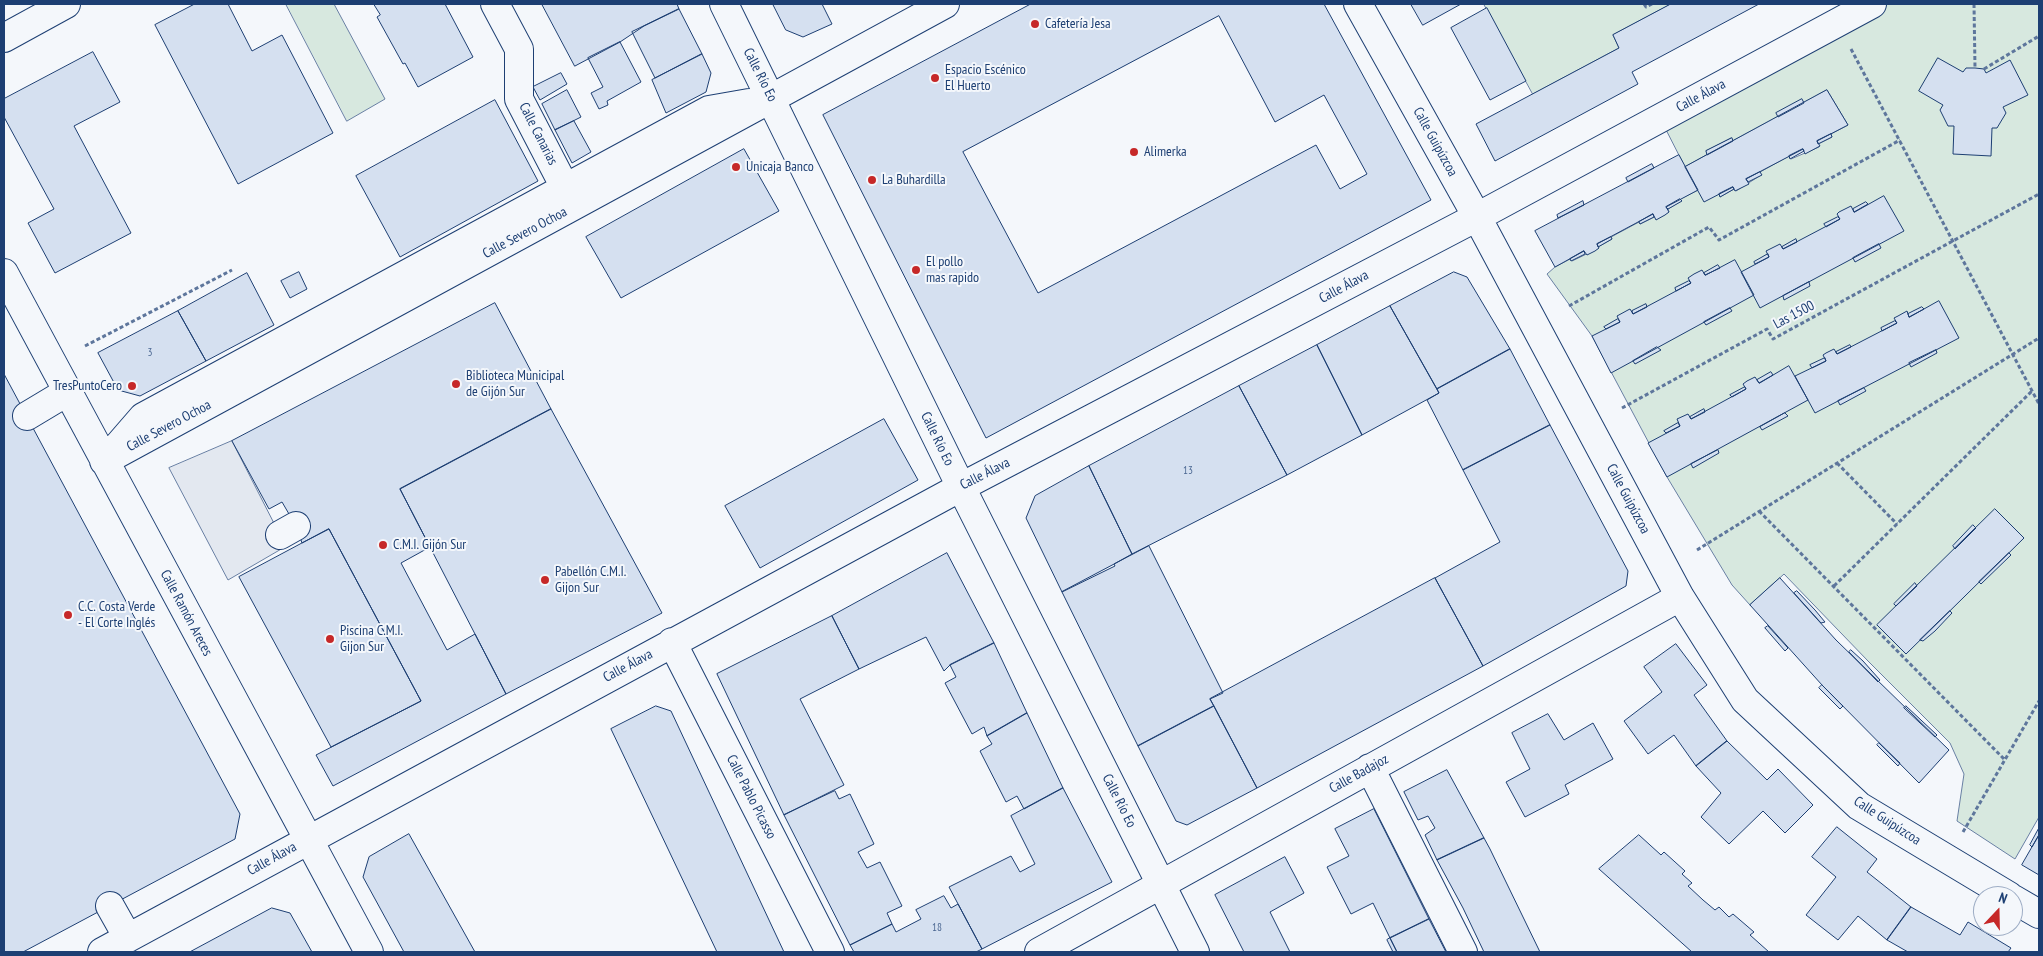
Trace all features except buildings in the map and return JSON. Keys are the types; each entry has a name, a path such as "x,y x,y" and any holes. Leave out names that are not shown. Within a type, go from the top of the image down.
{"street":[{"path":"4,38 66,4"},
{"name":"Calle Canarias","path":"495,4 519,49 519,99 570,197"},
{"name":"Calle Río Eo","path":"724,4 961,487 1196,952"},
{"name":"Calle Severo Ochoa","path":"104,461 570,197 772,99 945,4"},
{"name":"Calle Guipúzcoa","path":"1358,4 1477,217 1680,597 1745,700 1859,806 1992,886"},
{"name":"Calle Álava","path":"961,487 1477,217 1872,4"},
{"name":"Calle Ramón Areces","path":"4,273 369,952"},
{"path":"27,416 67,392"},
{"path":"308,839 340,840 676,650 939,519 961,487"},
{"name":"Calle Badajoz","path":"1039,952 1680,597"},
{"name":"Calle Pablo Picasso","path":"676,650 830,952"},
{"path":"1370,768 1463,952"},
{"name":"Calle Álava","path":"102,952 308,839"},
{"path":"2023,905 2039,914"},
{"path":"110,906 128,938"}],"path":[{"path":"1644,4 1646,7 1652,4"},
{"path":"1974,4 1975,68"},
{"path":"1837,23 2039,404"},
{"path":"1984,69 2039,36"},
{"path":"1569,306 1710,227 1719,240 1900,140"},
{"name":"Las 1500","path":"1622,408 1768,329 1774,338 2039,194"},
{"path":"85,346 232,270"},
{"path":"1697,550 2039,338"},
{"path":"1834,586 2032,391"},
{"path":"1837,463 1897,524"},
{"path":"1759,511 2005,760"},
{"path":"1960,837 2039,701"}],"shaded area":[{"path":"286,4 334,4 385,99 347,121"},
{"path":"1484,4 1671,4 1613,35 1619,48 1533,94"},
{"path":"1872,4 2039,4 2039,817 2015,859 1957,821 1964,774 1950,743 1784,574 1750,605 1732,585 1667,477 1592,336 1547,274 1570,259 1572,261 1599,248 1612,239 1611,237 1639,222 1640,224 1654,217 1656,219 1669,212 1668,209 1681,201 1680,199 1698,190 1719,194 1720,197 1734,189 1736,191 1761,175 1760,172 1789,156 1791,159 1819,147 1818,144 1832,137 1831,134 1848,125 1827,90 1804,103 1802,100 1778,117 1733,141 1731,138 1706,151 1708,154 1685,167 1660,118"},
{"path":"232,441 280,535 283,548 228,580 169,468"}],"place":[{"name":"Cafetería Jesa","path":"1035,24"},
{"name":"Espacio Escénico El Huerto","path":"935,78"},
{"name":"Alimerka","path":"1134,152"},
{"name":"Unicaja Banco","path":"736,167"},
{"name":"La Buhardilla","path":"872,180"},
{"name":"El pollo mas rapido","path":"916,270"},
{"name":"Biblioteca Municipal de Gijón Sur","path":"456,384"},
{"name":"TresPuntoCero","path":"132,386"},
{"name":"C.M.I. Gijón Sur","path":"383,545"},
{"name":"Pabellón C.M.I. Gijon Sur","path":"545,580"},
{"name":"C.C. Costa Verde - El Corte Inglés","path":"68,615"},
{"name":"Piscina C.M.I. Gijon Sur","path":"330,639"}]}
